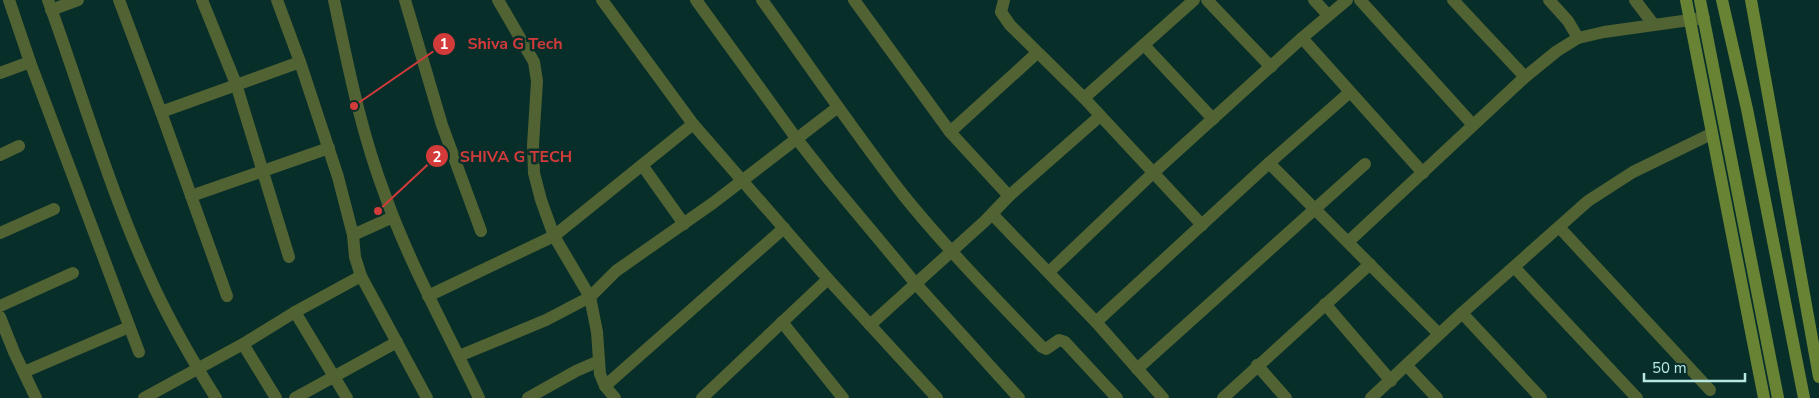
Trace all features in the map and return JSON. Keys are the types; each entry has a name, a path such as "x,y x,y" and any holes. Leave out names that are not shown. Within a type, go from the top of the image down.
{"main road":[{"path":"1686,0 1764,398"},
{"path":"1700,0 1778,398"},
{"path":"1722,0 1747,109 1804,398"},
{"path":"1751,0 1819,377"}],"street":[{"path":"9,0 30,62 139,352"},
{"path":"78,0 50,5 137,248 155,289 198,369 216,398"},
{"path":"119,0 227,296"},
{"path":"202,0 236,84 290,257"},
{"path":"276,0 300,62 328,148 347,210 353,235 355,257 361,276 427,398"},
{"path":"334,0 369,148 393,217 428,296 479,398"},
{"path":"405,0 442,125 481,230"},
{"path":"498,0 534,62 537,81 533,145 534,173 554,236 590,297 597,332 600,374 605,386 615,398"},
{"path":"602,0 693,124 743,179 828,279 937,398"},
{"path":"696,0 796,138 863,221 916,284 1019,398"},
{"path":"762,0 838,107 906,197 952,250 1042,346 1046,349 1059,340 1065,342 1117,398"},
{"path":"854,0 950,132 1009,196"},
{"path":"1004,0 1001,12 1010,25 1084,98 1202,225"},
{"path":"1084,98 1194,0"},
{"path":"1208,0 1270,66"},
{"path":"1314,0 1328,15"},
{"path":"1049,272 1153,173 1270,66 1347,0"},
{"path":"1360,0 1474,125"},
{"path":"1453,0 1524,77"},
{"path":"1549,0 1568,21 1578,38"},
{"path":"1635,0 1654,25"},
{"path":"1348,242 1524,77 1557,51 1578,38 1604,32 1704,18"},
{"path":"1302,38 1422,173"},
{"path":"1144,45 1213,119"},
{"path":"950,132 1037,53"},
{"path":"0,73 30,62"},
{"path":"161,112 300,62"},
{"path":"1096,322 1269,163 1350,92"},
{"path":"459,356 546,320 590,297 616,271 684,224 838,107"},
{"path":"870,325 992,214 1009,196 1100,116"},
{"path":"428,296 554,236 693,124"},
{"path":"1372,398 1462,313 1588,201 1633,172 1711,134"},
{"path":"0,155 19,146"},
{"path":"191,196 328,148"},
{"path":"1269,163 1440,334"},
{"path":"1137,369 1366,164"},
{"path":"642,165 684,224"},
{"path":"0,233 54,209"},
{"path":"992,214 1096,322 1164,398"},
{"path":"353,235 393,217"},
{"path":"1559,227 1710,390"},
{"path":"605,386 784,228"},
{"path":"1223,398 1370,264"},
{"path":"1514,267 1637,398"},
{"path":"0,306 73,273"},
{"path":"144,398 361,276"},
{"path":"702,398 828,279"},
{"path":"1325,304 1391,381"},
{"path":"295,312 347,398"},
{"path":"1462,313 1541,398"},
{"path":"0,316 36,398"},
{"path":"782,322 843,398"},
{"path":"24,372 129,327"},
{"path":"295,398 397,342"},
{"path":"243,344 276,398"},
{"path":"528,398 576,371 599,361"},
{"path":"1257,365 1286,398"},
{"path":"1407,366 1437,398"}],"place":[{"name":"Shiva G Tech","path":"354,106"},
{"name":"SHIVA G TECH","path":"378,211"}]}
